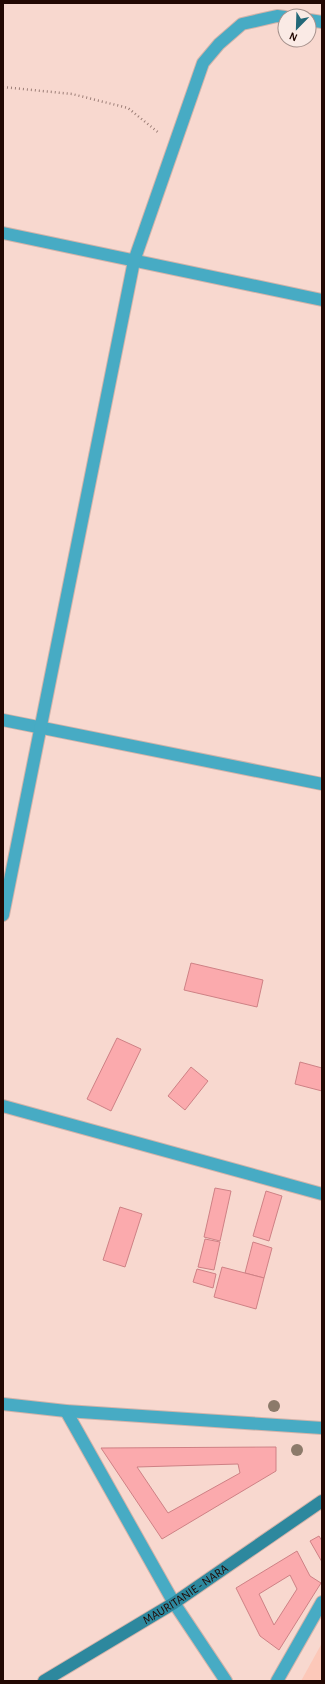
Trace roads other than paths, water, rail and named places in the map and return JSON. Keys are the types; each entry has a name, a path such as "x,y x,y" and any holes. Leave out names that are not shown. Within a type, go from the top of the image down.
{"main road":[{"name":"MAURITANIE - NARA","path":"44,1681 174,1603 322,1500"}],"street":[{"path":"3,915 134,261 203,63 219,44 242,24 277,16"},
{"path":"3,233 322,300"},
{"path":"3,720 322,784"},
{"path":"3,1106 322,1194"},
{"path":"3,1404 66,1411 322,1428"},
{"path":"66,1411 174,1603 226,1681"},
{"path":"277,1681 322,1602"}]}
